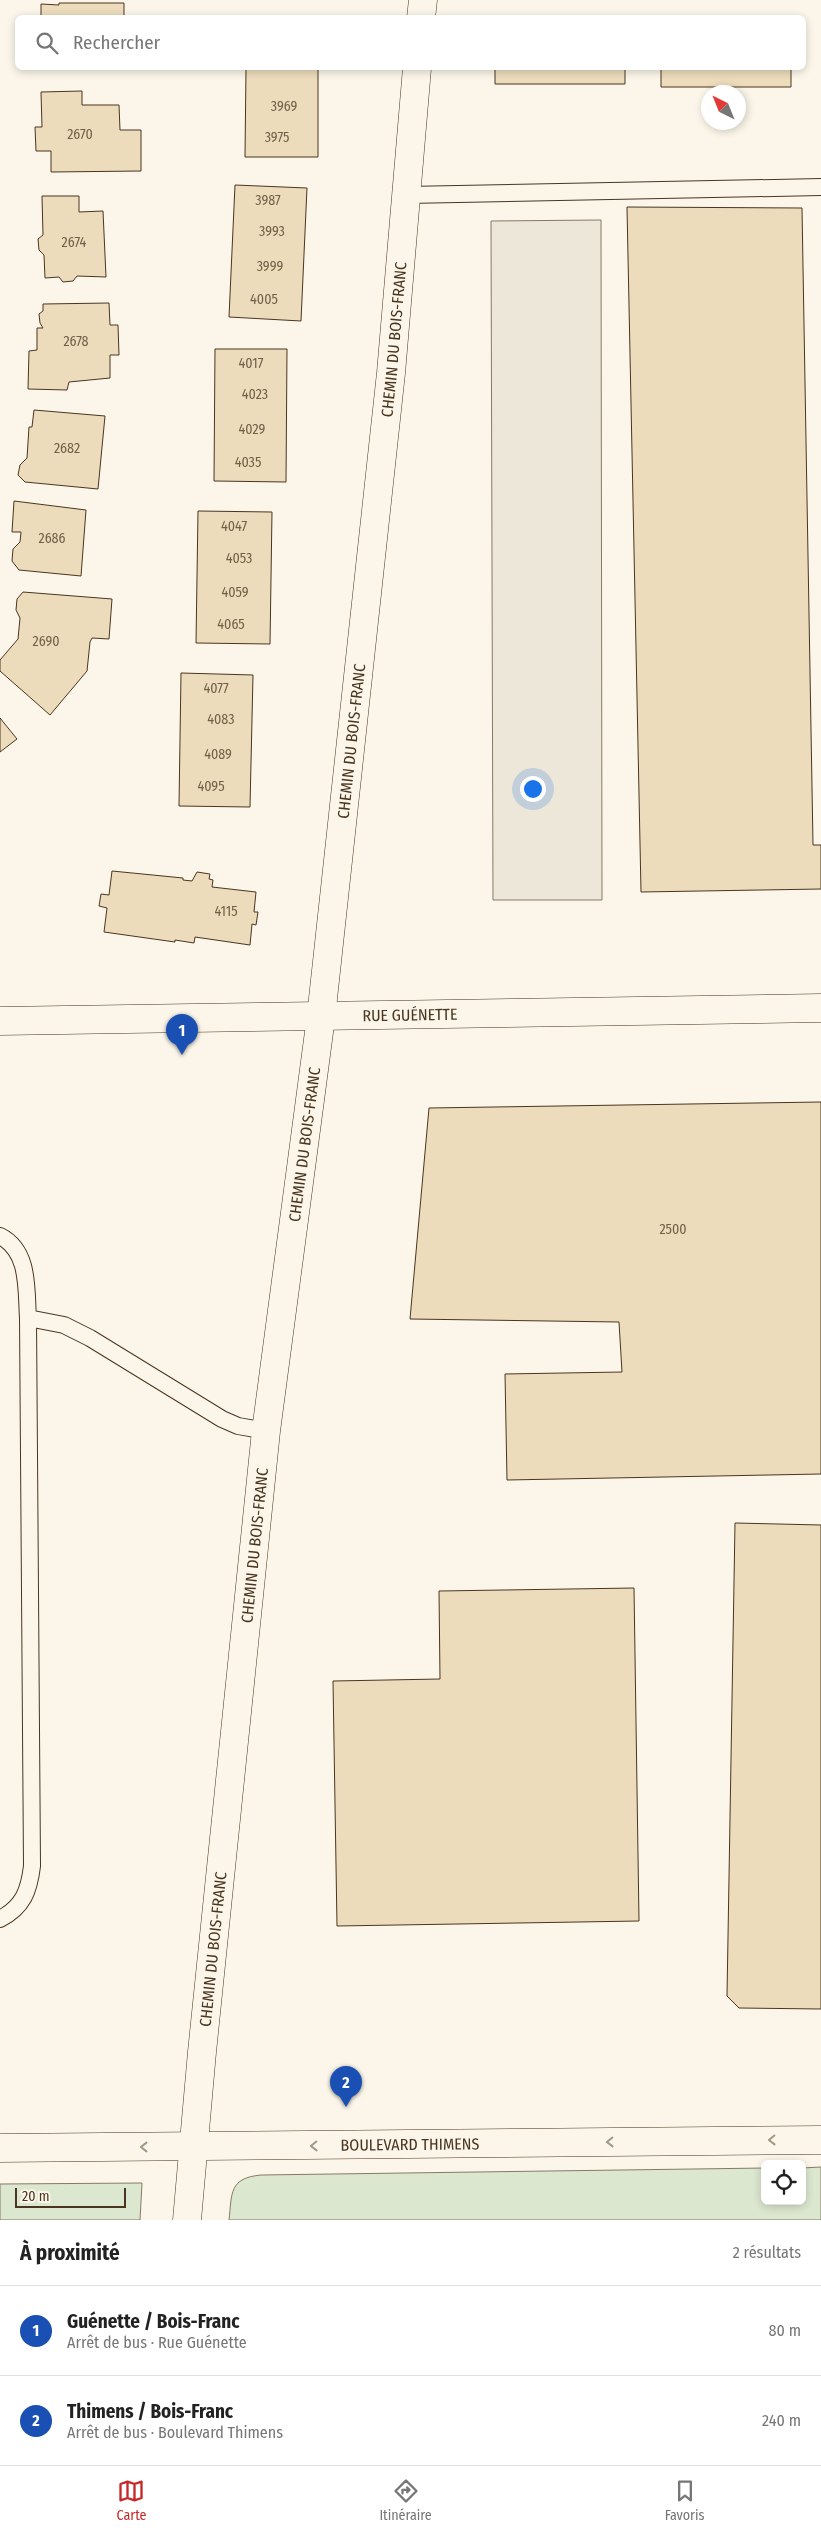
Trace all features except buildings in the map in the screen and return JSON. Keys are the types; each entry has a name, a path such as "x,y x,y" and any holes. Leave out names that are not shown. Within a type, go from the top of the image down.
{"street":[{"path":"421,15 423,0"},
{"name":"CHEMIN DU BOIS-FRANC","path":"187,2220 192,2147 266,1431 321,1017 390,383 417,70"},
{"name":"RUE GUÉNETTE","path":"0,1021 821,1008"},
{"name":"BOULEVARD THIMENS","path":"0,2148 821,2140"}],"lane":[{"path":"406,195 821,186"},
{"path":"0,1236 16,1250 22,1260 28,1318 32,1866 26,1898 15,1909 0,1919"},
{"path":"28,1318 64,1325 82,1333 222,1419 238,1426 266,1431"}],"green space":[{"path":"821,2167 821,2220 229,2220 234,2188 243,2180 261,2175 761,2168 761,2205 806,2205 806,2168"},
{"path":"142,2183 140,2220 0,2220 0,2184"}],"shaded area":[{"path":"601,220 602,900 493,900 491,221"}],"place":[{"name":"Guénette / Bois-Franc","path":"182,1055"},
{"name":"Thimens / Bois-Franc","path":"346,2107"}]}
